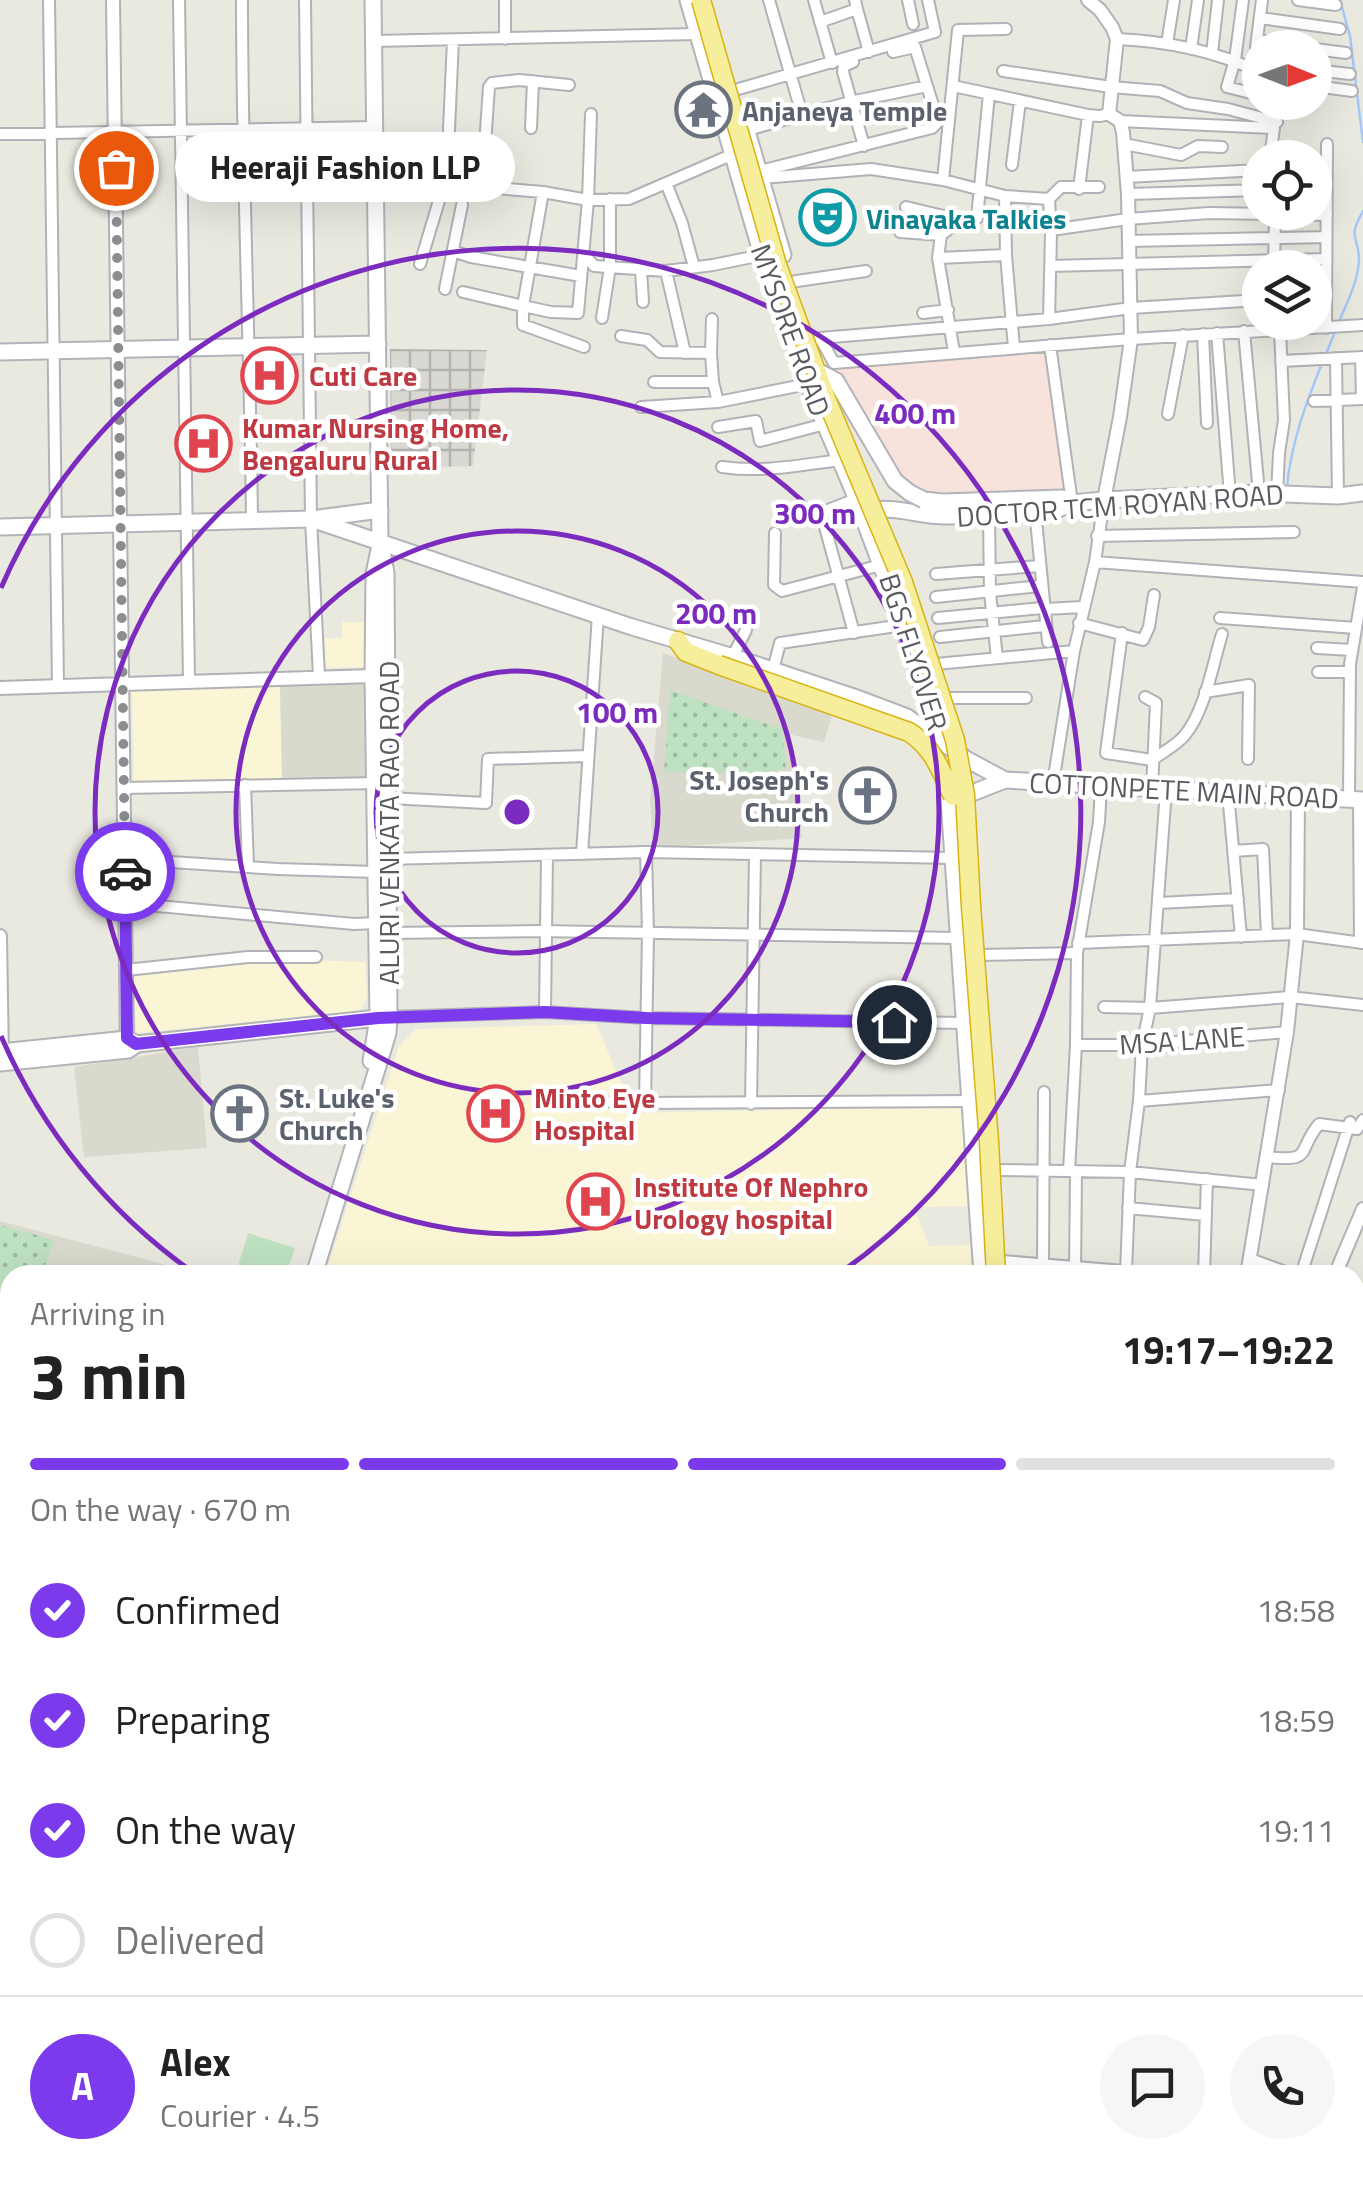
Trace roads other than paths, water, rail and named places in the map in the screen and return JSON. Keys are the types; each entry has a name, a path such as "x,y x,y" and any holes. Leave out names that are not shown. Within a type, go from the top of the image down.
{"highway":[{"name":"BGS FLYOVER","path":"690,0 768,261 812,383 876,539 960,795 984,1265"},
{"name":"BGS FLYOVER","path":"704,0 812,377 903,582 960,764 1000,1265"},
{"path":"678,642 686,652 726,661 909,732 932,752 960,795"}],"main road":[{"name":"ALURI VENKATA RAO ROAD","path":"373,0 380,510 374,574 373,676 388,860 382,928"},
{"name":"MYSORE ROAD","path":"690,0 762,255 812,377 825,424 865,507"},
{"name":"MYSORE ROAD","path":"704,0 753,148 790,282 815,339 881,564 941,744 951,802 984,1265"},
{"path":"0,352 378,344"},
{"name":"BGS FLYOVER","path":"812,377 836,381 895,480 924,500 1064,501"},
{"name":"DOCTOR TCM ROYAN ROAD","path":"865,507 934,516 1061,508 1064,501 1363,493"},
{"path":"865,507 901,560 966,760 960,795 992,1100 1000,1265"},
{"path":"0,527 312,519 380,510"},
{"path":"312,519 678,642"},
{"name":"ALURI VENKATA RAO ROAD","path":"317,1265 388,1033 376,872 384,788 386,572 380,541"},
{"name":"COTTONPETE MAIN ROAD","path":"726,661 773,670 907,717 966,760 1006,780"},
{"path":"907,717 922,716 948,701"},
{"name":"COTTONPETE MAIN ROAD","path":"960,795 1006,780 1357,800"},
{"name":"ALURI VENKATA RAO ROAD","path":"308,1265 384,1017"},
{"path":"1,1057 384,1017"}],"street":[{"path":"50,0 58,686"},
{"path":"113,0 130,1044"},
{"path":"179,0 189,680"},
{"path":"242,0 252,520"},
{"path":"305,0 312,519 319,676"},
{"path":"505,0 505,38"},
{"path":"769,0 799,104"},
{"path":"814,0 832,62"},
{"path":"908,0 914,24"},
{"path":"735,90 935,32 928,0"},
{"path":"1053,783 1079,623 1095,562 1130,339 1128,194 1124,144 1114,117 1111,87 1116,38 1101,5 1088,0"},
{"path":"1167,44 1174,0"},
{"path":"1191,49 1198,0"},
{"path":"1212,53 1218,0"},
{"path":"1242,91 1227,87 1244,0"},
{"path":"1259,30 1262,0"},
{"path":"1298,0 1336,5"},
{"path":"820,22 856,5 869,52"},
{"path":"1260,18 1340,29"},
{"path":"943,180 958,30 1006,29"},
{"path":"374,41 698,34"},
{"path":"1116,38 1212,53 1242,63"},
{"path":"420,264 447,174 453,40"},
{"path":"761,175 932,128 936,118 918,52 912,46 847,64 843,72 864,146"},
{"path":"1332,51 1346,53"},
{"path":"1003,71 1160,91 1186,104 1228,109 1277,122"},
{"path":"1332,72 1350,74"},
{"path":"569,85 501,80 492,83 482,187 588,200 629,199 753,148"},
{"path":"532,128 533,81"},
{"path":"747,130 927,86"},
{"path":"953,86 1088,116 1274,128 1272,140"},
{"path":"1332,88 1352,90"},
{"path":"906,207 960,220 977,218 989,94"},
{"path":"1012,165 1020,100"},
{"path":"463,292 551,312 578,313 588,200 590,114"},
{"path":"1078,189 1088,116"},
{"path":"0,134 375,127"},
{"path":"1124,144 1181,155 1198,146 1222,147"},
{"path":"761,175 872,169 943,180 1004,196 1049,199"},
{"path":"1126,176 1242,171"},
{"path":"666,183 694,267"},
{"path":"1049,319 1049,199 1061,187 1100,188"},
{"path":"1128,194 1242,191"},
{"path":"543,192 524,325 584,347"},
{"path":"1004,196 1014,348"},
{"path":"602,318 610,267 610,199"},
{"path":"445,289 462,204"},
{"path":"1051,230 1128,219 1242,214"},
{"path":"954,352 938,258 942,235 960,220"},
{"path":"1274,230 1274,250"},
{"path":"1326,230 1326,250"},
{"path":"900,232 942,235"},
{"path":"1129,240 1326,238"},
{"path":"453,251 471,258 581,276"},
{"path":"583,253 594,266 666,271 762,255"},
{"path":"938,258 1006,255"},
{"path":"1050,266 1242,264"},
{"path":"641,270 643,302"},
{"path":"666,271 684,353"},
{"path":"790,282 866,271"},
{"path":"815,339 1242,301"},
{"path":"923,313 948,310"},
{"path":"712,320 713,382 718,402"},
{"path":"1333,327 1363,324"},
{"path":"893,331 895,358"},
{"path":"815,339 834,363 1242,331"},
{"path":"1217,333 1230,495"},
{"path":"862,334 867,360"},
{"path":"1202,334 1207,423"},
{"path":"620,336 647,340 660,352 712,353"},
{"path":"1168,414 1183,336"},
{"path":"1245,340 1258,493"},
{"path":"1277,494 1284,420 1280,340"},
{"path":"1050,345 1064,501"},
{"path":"1281,360 1362,357 1362,399 1314,401"},
{"path":"1328,358 1337,400 1338,496"},
{"path":"641,407 718,402 812,377"},
{"path":"654,382 713,382"},
{"path":"718,427 756,421 760,440 825,424"},
{"path":"722,467 776,469 840,460"},
{"path":"854,632 825,513 865,507"},
{"path":"1035,510 1048,642"},
{"path":"989,514 990,592 997,658"},
{"path":"1098,536 1294,532"},
{"path":"776,534 774,586 782,591 881,564"},
{"path":"978,956 1267,935 1297,934 1361,943 1350,667 1363,584 1095,562"},
{"path":"936,574 1039,566"},
{"path":"936,597 1040,586"},
{"path":"1079,623 1143,640 1154,595"},
{"path":"938,618 1083,607"},
{"path":"582,854 598,615"},
{"path":"1220,618 1359,622"},
{"path":"773,670 780,643 903,626"},
{"path":"940,637 1044,626"},
{"path":"726,661 746,630"},
{"path":"1122,633 1106,753 1152,760 1185,735 1205,692 1222,634"},
{"path":"1316,648 1352,650"},
{"path":"936,664 1074,651"},
{"path":"1318,672 1363,663"},
{"path":"0,688 373,676"},
{"path":"1205,692 1249,685 1248,759"},
{"path":"1126,1265 1130,1172 1158,903 1159,789 1152,760 1156,703 1145,697"},
{"path":"948,701 1026,698"},
{"path":"124,788 384,788 486,803 488,759 588,756"},
{"path":"245,785 248,866"},
{"path":"1075,1265 1077,948 1099,822 1101,786"},
{"path":"1228,793 1242,937"},
{"path":"1249,1265 1287,1032 1297,934 1298,796"},
{"path":"1233,852 1263,849 1267,935"},
{"path":"388,860 646,852 954,858"},
{"path":"645,1102 646,852"},
{"path":"751,1104 755,854"},
{"path":"545,1012 547,855"},
{"path":"124,859 376,872"},
{"path":"1158,903 1238,899"},
{"path":"125,903 382,928 958,938"},
{"path":"0,936 1,1057"},
{"path":"126,970 248,957 316,957"},
{"path":"1104,1008 1290,997 1363,1006"},
{"path":"384,1017 545,1012 646,1018 965,1024"},
{"name":"MSA LANE","path":"1076,1045 1142,1045 1287,1032"},
{"path":"1139,1101 1279,1090"},
{"path":"1042,1265 1044,1092"},
{"path":"611,1102 992,1100"},
{"path":"1268,1156 1301,1156 1320,1124 1350,1124 1357,1129 1363,1120"},
{"path":"1301,1265 1350,1124"},
{"path":"996,1170 1130,1172 1263,1185"},
{"path":"1204,1265 1208,1179"},
{"path":"1128,1208 1205,1214"},
{"path":"1339,1265 1363,1210"},
{"path":"1250,1259 1268,1265"}],"waterway":[{"path":"1340,0 1350,36 1363,142"},
{"path":"1339,322 1357,274 1359,258 1354,232 1363,211"},
{"path":"1326,354 1336,329"},
{"path":"1287,487 1300,423 1323,361"}],"place":[{"name":"Anjaneya Temple","path":"703,110"},
{"name":"Heeraji Fashion LLP","path":"116,168"},
{"name":"Vinayaka Talkies","path":"827,218"},
{"name":"Cuti Care","path":"270,375"},
{"name":"Kumar Nursing Home, Bengaluru Rural","path":"203,443"},
{"name":"St. Joseph's Church","path":"868,795"},
{"name":"St. Luke's Church","path":"240,1113"},
{"name":"Minto Eye Hospital","path":"495,1113"},
{"name":"Institute Of Nephro Urology hospital","path":"595,1202"}]}
